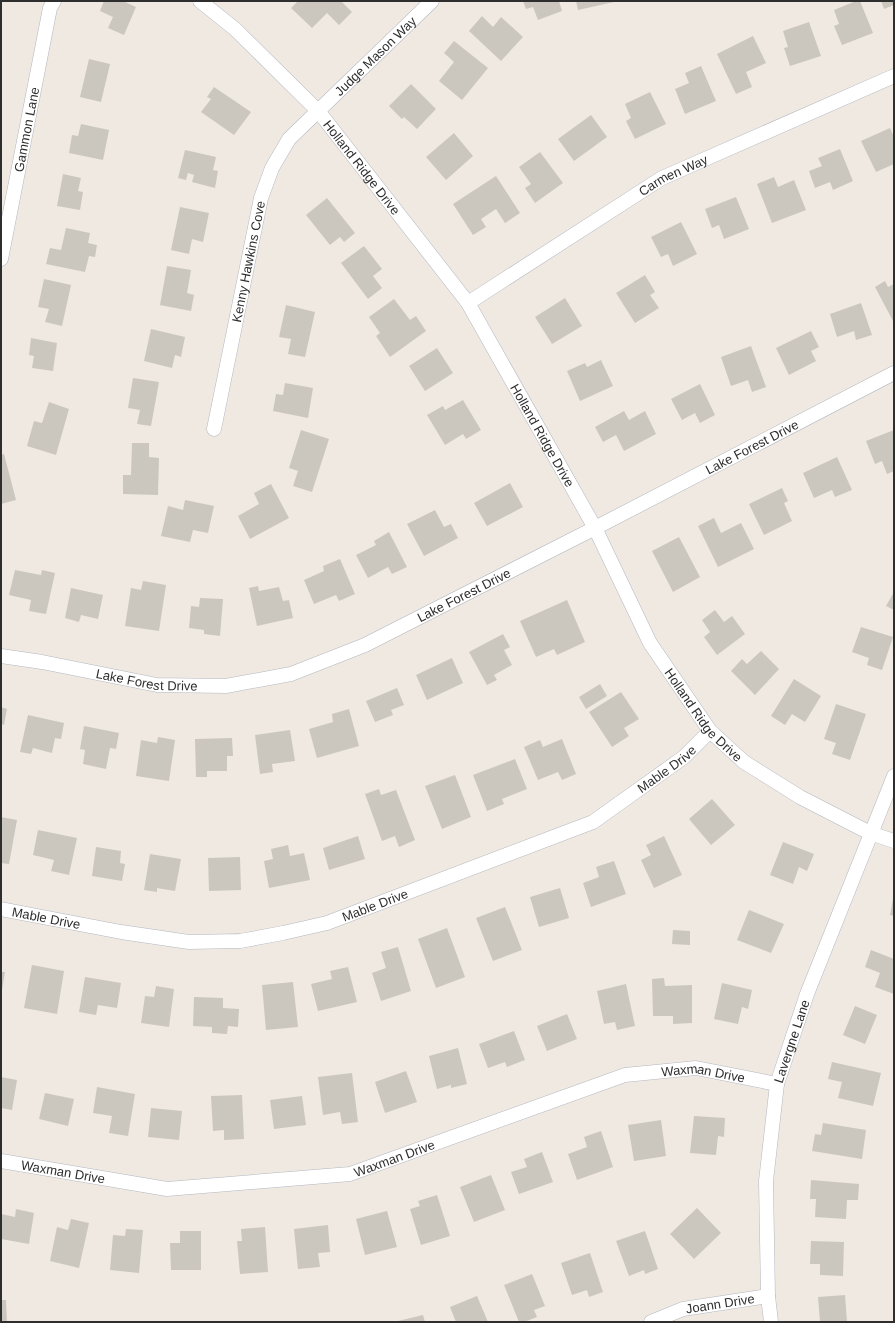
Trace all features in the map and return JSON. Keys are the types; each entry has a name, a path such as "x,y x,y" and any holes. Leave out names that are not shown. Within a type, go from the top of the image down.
{"street":[{"name":"Gammon Lane","path":"1,259 50,8 54,1"},
{"name":"Holland Ridge Drive","path":"200,1 235,29 319,112 468,303 595,528 650,643 710,731 744,762 800,797 870,833 894,841"},
{"name":"Judge Mason Way","path":"319,112 432,1"},
{"name":"Carmen Way","path":"468,303 662,178 894,76"},
{"name":"Kenny Hawkins Cove","path":"214,429 261,198 272,168 290,140 319,112"},
{"name":"Lake Forest Drive","path":"1,656 42,662 157,685 226,686 291,674 366,645 894,373"},
{"name":"Mable Drive","path":"1,909 121,932 188,942 240,941 327,923 593,822 684,757 710,731"},
{"name":"Lavergne Lane","path":"771,1322 768,1296 766,1181 777,1084 807,994 894,776"},
{"name":"Waxman Drive","path":"1,1161 167,1189 350,1174 625,1074 696,1068 777,1084"},
{"name":"Joann Drive","path":"651,1322 683,1309 768,1296"}],"building":[{"path":"104,1 123,1 136,7 124,35 108,28 113,17 100,11"},
{"path":"298,1 341,1 352,12 339,25 327,13 312,28 291,8"},
{"path":"523,1 559,1 562,11 538,20 533,7 526,9"},
{"path":"576,1 614,1 614,2 578,10"},
{"path":"856,1 860,1 873,33 842,45 834,26 839,24 834,10"},
{"path":"881,1 894,1 894,5 884,9"},
{"path":"482,16 493,27 501,17 523,37 501,61 469,31"},
{"path":"809,22 821,56 790,66 784,48 788,47 783,31"},
{"path":"753,36 766,63 746,72 752,87 736,94 717,54"},
{"path":"454,41 488,68 462,100 439,81 454,62 444,53"},
{"path":"89,59 110,64 101,102 80,97"},
{"path":"701,66 716,101 685,114 675,89 689,83 685,73"},
{"path":"411,84 436,109 417,129 404,117 402,119 389,106"},
{"path":"214,87 251,112 234,135 201,112 211,99 207,97"},
{"path":"650,92 666,124 635,139 626,121 631,118 625,104"},
{"path":"591,115 607,137 574,161 558,139"},
{"path":"81,124 109,130 103,160 69,153 72,135 78,136"},
{"path":"890,128 894,137 894,164 876,172 861,141"},
{"path":"454,133 473,156 446,180 426,157"},
{"path":"840,149 853,181 833,190 830,182 815,188 809,171 822,166 818,158"},
{"path":"185,150 216,157 213,170 218,171 215,188 192,182 194,175 188,173 186,180 178,178"},
{"path":"540,152 563,183 535,203 525,188 531,184 519,167"},
{"path":"63,174 81,178 78,191 83,192 80,210 57,206"},
{"path":"496,176 520,213 505,223 496,209 481,219 486,227 473,235 453,204"},
{"path":"774,177 778,187 794,180 806,210 772,223 757,184"},
{"path":"736,197 749,229 724,239 719,225 712,228 705,209"},
{"path":"327,198 355,233 344,242 340,237 330,245 306,215"},
{"path":"180,207 209,213 203,242 192,239 189,254 171,250"},
{"path":"681,222 697,254 673,266 668,254 661,257 651,237"},
{"path":"66,228 90,233 88,243 97,245 95,257 89,256 85,272 46,264 50,248 61,250"},
{"path":"364,246 382,269 373,276 382,288 368,299 341,263"},
{"path":"167,266 191,270 187,293 194,295 191,311 160,305"},
{"path":"645,275 655,292 650,295 659,308 635,323 616,293"},
{"path":"44,279 71,285 62,326 45,322 49,309 38,307"},
{"path":"885,281 888,287 894,284 894,321 875,287"},
{"path":"565,298 582,326 552,344 535,317"},
{"path":"394,299 410,320 416,316 426,331 390,357 376,336 380,333 369,317"},
{"path":"861,303 872,335 856,340 854,331 837,337 830,314"},
{"path":"286,305 315,312 305,357 288,354 291,339 279,337"},
{"path":"151,329 185,337 181,357 175,355 172,368 144,361"},
{"path":"811,331 819,347 811,351 816,361 789,375 776,348"},
{"path":"31,338 57,343 53,371 32,368 34,356 29,355"},
{"path":"751,346 766,387 752,392 748,380 731,386 721,357"},
{"path":"437,348 453,373 425,391 409,366"},
{"path":"601,360 613,386 580,401 567,371 585,363 587,367"},
{"path":"133,378 159,382 151,426 137,424 140,410 128,408"},
{"path":"285,383 313,388 308,418 273,411 276,394 283,395"},
{"path":"700,384 715,415 700,423 695,413 682,420 671,399"},
{"path":"463,400 481,430 466,439 463,434 445,445 427,415 443,406 445,410"},
{"path":"49,402 69,409 56,455 27,446 34,421 42,423"},
{"path":"624,411 629,420 645,411 656,434 624,451 616,435 603,442 595,427"},
{"path":"301,430 329,439 312,492 293,486 298,471 289,468"},
{"path":"894,430 894,471 887,474 882,461 875,464 866,441"},
{"path":"132,443 149,443 149,457 159,458 158,495 123,494 123,475 131,475"},
{"path":"4,454 16,500 1,504 1,455"},
{"path":"837,457 852,490 835,497 832,490 814,498 803,473"},
{"path":"510,483 523,507 487,526 474,503"},
{"path":"271,484 289,518 250,539 238,516 259,504 254,493"},
{"path":"782,488 788,501 784,503 792,521 764,535 749,504"},
{"path":"185,500 214,506 208,533 193,530 190,542 161,536 168,506 183,510"},
{"path":"435,510 444,527 451,524 458,538 424,556 407,524"},
{"path":"714,518 721,533 741,523 754,549 718,567 698,526"},
{"path":"389,532 407,567 392,574 388,567 368,578 356,555 376,545 374,541"},
{"path":"679,537 700,577 673,592 652,551"},
{"path":"340,559 355,594 339,601 336,595 314,604 304,580 324,571 323,566"},
{"path":"15,570 41,575 42,570 55,573 46,614 29,611 31,600 9,595"},
{"path":"143,581 166,585 159,631 125,626 131,588 141,590"},
{"path":"258,586 259,591 279,587 283,601 289,600 293,618 257,626 249,588"},
{"path":"71,588 103,595 98,619 81,615 79,622 65,618"},
{"path":"894,592 894,610 886,606"},
{"path":"200,598 223,599 220,636 204,634 204,630 189,628 191,606 199,607"},
{"path":"567,600 585,642 557,655 554,649 536,657 520,621"},
{"path":"715,610 724,622 732,616 745,634 717,655 704,637 710,632 702,620"},
{"path":"861,627 893,637 882,670 867,665 869,658 852,652"},
{"path":"503,634 510,647 504,650 512,665 494,675 497,680 487,685 469,652"},
{"path":"761,651 779,669 755,695 731,671 742,659 747,664"},
{"path":"452,658 463,683 427,700 416,675"},
{"path":"794,679 821,696 805,722 792,714 785,725 771,716"},
{"path":"600,684 607,696 586,709 579,697"},
{"path":"397,688 404,705 391,710 393,715 375,722 366,701"},
{"path":"621,692 639,719 624,728 629,736 612,747 589,712"},
{"path":"836,704 866,714 850,760 832,754 836,743 824,739"},
{"path":"1,707 7,709 4,725 1,724"},
{"path":"349,709 359,746 317,758 309,729 333,722 332,714"},
{"path":"28,715 64,723 61,739 55,738 52,753 33,748 31,754 20,752"},
{"path":"84,726 119,733 116,749 110,748 106,769 83,764 85,750 80,749"},
{"path":"290,730 295,761 272,764 273,772 260,774 255,735"},
{"path":"158,737 175,740 169,781 136,776 141,740 157,743"},
{"path":"232,738 233,756 227,756 227,771 207,771 207,777 196,777 195,739"},
{"path":"562,739 576,774 562,780 558,772 538,780 524,747 540,740 543,747"},
{"path":"515,759 527,789 502,799 504,804 487,811 473,775"},
{"path":"455,775 471,817 442,829 425,786"},
{"path":"379,789 381,795 396,790 415,840 399,847 395,836 382,841 365,794"},
{"path":"712,799 735,825 711,845 689,819"},
{"path":"1,817 17,820 9,864 1,863"},
{"path":"38,830 77,838 69,875 51,871 54,860 33,855"},
{"path":"358,836 365,859 329,870 323,848"},
{"path":"664,836 682,875 654,888 641,860 651,855 646,845"},
{"path":"783,842 814,854 807,871 799,867 793,884 770,875"},
{"path":"288,845 290,856 304,853 310,880 269,888 264,861 273,859 271,849"},
{"path":"96,847 121,851 120,863 125,864 122,881 92,876"},
{"path":"150,854 181,859 175,891 157,888 157,892 144,890"},
{"path":"240,857 241,890 209,891 208,858"},
{"path":"614,861 626,894 591,907 583,883 599,877 596,867"},
{"path":"560,888 569,918 539,927 530,897"},
{"path":"894,899 894,916 890,915"},
{"path":"505,907 522,950 493,961 476,918"},
{"path":"749,910 784,924 771,953 737,940"},
{"path":"447,928 465,977 436,988 418,939"},
{"path":"673,930 690,931 690,945 672,944"},
{"path":"398,947 411,991 381,1001 372,973 386,968 381,952"},
{"path":"871,950 894,959 894,994 875,987 880,973 865,967"},
{"path":"32,965 64,971 57,1014 24,1008"},
{"path":"348,967 357,1002 318,1011 311,984 332,979 330,971"},
{"path":"1,972 5,972 2,990 1,990"},
{"path":"85,977 121,983 117,1008 98,1005 96,1015 79,1012"},
{"path":"664,978 665,986 692,985 692,1023 673,1024 673,1016 653,1016 652,979"},
{"path":"293,982 298,1027 266,1030 262,985"},
{"path":"722,983 752,990 748,1009 742,1007 738,1024 714,1019"},
{"path":"626,984 635,1026 617,1030 615,1022 604,1024 597,991"},
{"path":"156,986 174,989 169,1027 141,1023 145,996 154,997"},
{"path":"194,997 223,998 223,1008 239,1009 238,1027 228,1026 227,1034 212,1033 212,1027 193,1026"},
{"path":"855,1006 877,1015 865,1044 843,1035"},
{"path":"567,1014 577,1039 547,1051 537,1026"},
{"path":"514,1031 525,1060 507,1067 505,1062 488,1068 479,1044"},
{"path":"458,1048 467,1084 451,1088 451,1085 437,1089 429,1056"},
{"path":"832,1062 881,1073 873,1106 838,1098 842,1082 828,1079"},
{"path":"406,1071 417,1102 385,1113 375,1082"},
{"path":"352,1073 358,1122 342,1124 340,1112 323,1115 318,1077"},
{"path":"1,1077 17,1080 12,1110 1,1108"},
{"path":"97,1087 135,1094 128,1136 109,1133 112,1116 93,1113"},
{"path":"45,1093 74,1099 68,1126 39,1119"},
{"path":"242,1095 244,1139 224,1140 224,1130 213,1131 211,1096"},
{"path":"302,1096 306,1125 274,1129 270,1100"},
{"path":"151,1108 182,1111 179,1140 148,1137"},
{"path":"694,1116 725,1118 724,1137 718,1136 716,1155 690,1153"},
{"path":"661,1120 666,1156 634,1161 628,1125"},
{"path":"823,1123 866,1130 862,1159 812,1151 815,1134 821,1135"},
{"path":"601,1131 613,1167 577,1180 568,1154 587,1147 584,1137"},
{"path":"542,1152 553,1182 519,1194 511,1172 527,1167 524,1159"},
{"path":"491,1175 505,1210 474,1222 460,1187"},
{"path":"811,1180 859,1184 858,1200 847,1200 846,1219 815,1217 816,1199 810,1199"},
{"path":"437,1195 450,1236 421,1245 410,1209 420,1206 418,1201"},
{"path":"697,1208 721,1233 694,1259 670,1234"},
{"path":"16,1209 34,1213 29,1244 1,1239 1,1214 15,1217"},
{"path":"387,1211 397,1247 365,1255 356,1219"},
{"path":"71,1219 89,1223 79,1268 50,1261 57,1227 68,1230"},
{"path":"328,1225 330,1252 318,1253 320,1267 298,1269 294,1229"},
{"path":"265,1227 268,1272 240,1274 237,1241 242,1241 241,1229"},
{"path":"126,1229 143,1230 139,1273 110,1270 113,1235 125,1236"},
{"path":"180,1231 201,1231 201,1270 171,1270 170,1243 180,1243"},
{"path":"645,1231 658,1269 645,1274 644,1270 629,1276 616,1241"},
{"path":"811,1241 844,1242 843,1276 820,1275 820,1264 810,1264"},
{"path":"590,1253 603,1292 589,1297 587,1290 572,1295 561,1263"},
{"path":"532,1274 545,1306 534,1310 537,1317 524,1322 519,1322 504,1285"},
{"path":"845,1295 847,1322 820,1322 818,1297"},
{"path":"477,1296 488,1322 456,1322 450,1307"},
{"path":"1,1300 6,1300 7,1322 1,1322"},
{"path":"423,1315 425,1322 398,1322 398,1321"}]}
